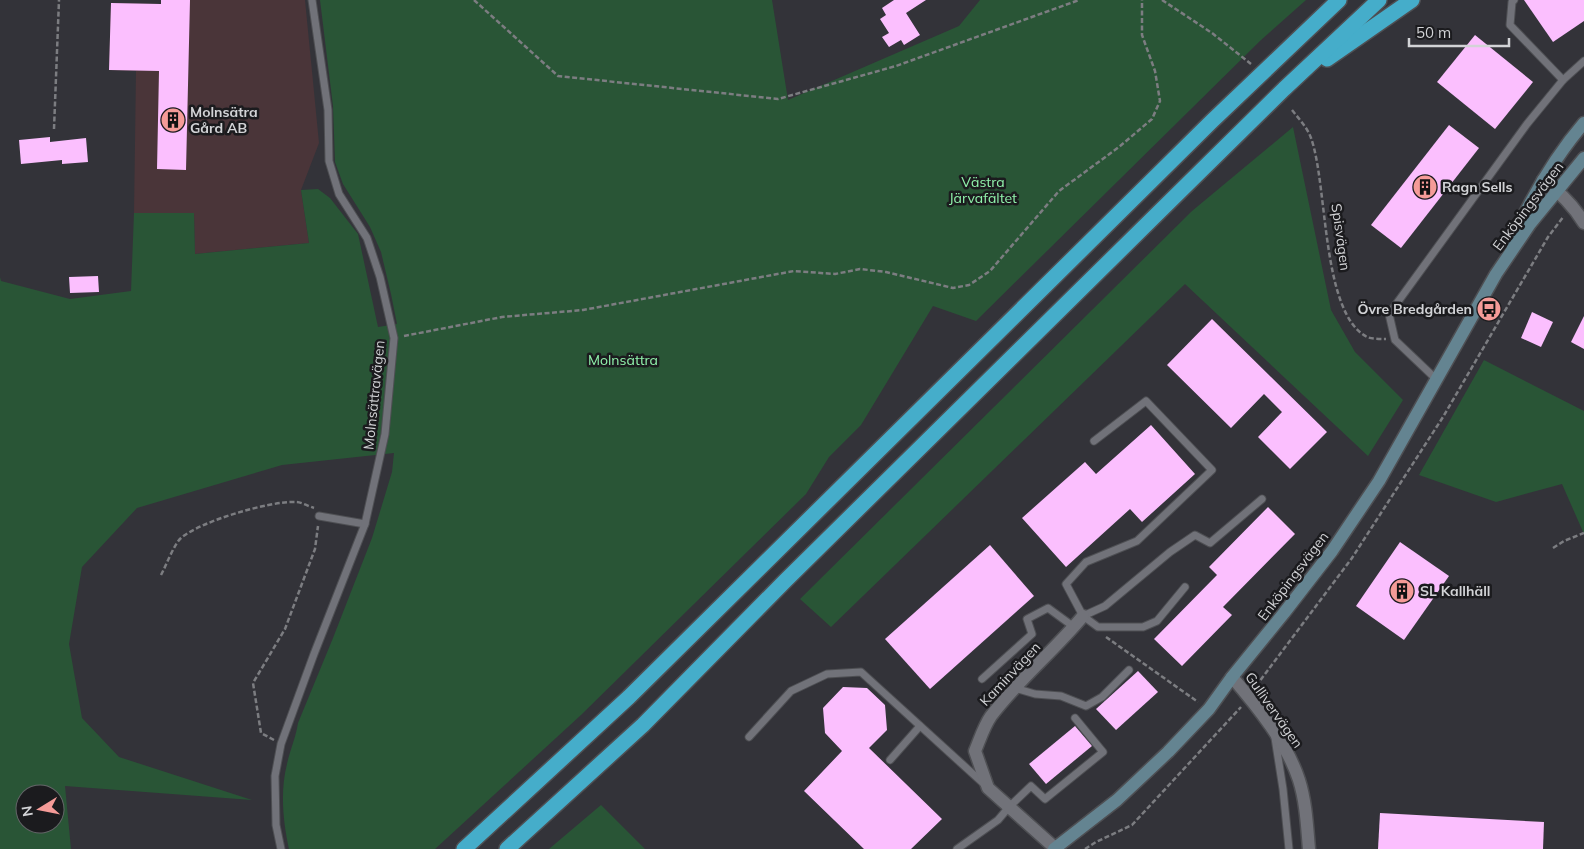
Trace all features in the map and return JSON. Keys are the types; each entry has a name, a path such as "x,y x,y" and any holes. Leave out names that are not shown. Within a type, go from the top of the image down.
{"highway":[{"path":"464,849 628,697 1212,121 1339,0"},
{"path":"507,849 643,725 785,581 1284,89 1379,0"},
{"path":"1284,89 1412,0"}],"street":[{"name":"Enköpingsvägen","path":"1496,274 1521,220 1543,180 1556,159 1584,123"},
{"name":"Enköpingsvägen","path":"1054,849 1117,800 1168,752 1209,709 1232,677 1332,551 1379,481 1496,274 1530,224 1584,158"},
{"path":"1543,180 1572,205 1584,223"},
{"name":"Kaminvägen","path":"1054,849 988,788 975,750 990,717 1083,616"},
{"name":"Gullivervägen","path":"1232,677 1249,696 1285,748 1299,780 1309,849"}],"lane":[{"name":"Molnsättravägen","path":"281,849 276,825 275,776 281,744 317,645 365,524 385,434 394,338 380,277 367,238 340,194 329,161 328,110 312,0"},
{"path":"1514,0 1512,2 1510,25 1563,80"},
{"path":"1436,379 1395,340 1389,314 1527,124 1563,80 1584,61"},
{"path":"1094,441 1146,401 1212,470 1138,541 1086,562 1066,584 1083,616 1098,627 1143,626 1157,621 1185,587"},
{"path":"1083,616 1106,606 1170,552 1195,534 1210,543 1262,499"},
{"path":"319,516 365,524"},
{"path":"982,679 1032,634 1027,619 1048,608 1074,627"},
{"path":"1015,688 1035,694 1061,696 1086,706 1102,697 1129,670"},
{"path":"749,737 791,691 827,674 861,672 988,788"},
{"path":"957,849 998,820 1031,786 1045,799 1103,752 1074,718"},
{"path":"890,760 920,726"},
{"path":"1274,733 1283,789 1289,849"}],"path":[{"path":"54,129 59,0"},
{"path":"474,0 558,76 778,99 896,66 1079,0"},
{"path":"394,338 502,317 583,310 794,271 835,274 860,269 886,272 953,288 969,285 990,271 1059,191 1119,148 1152,119 1160,101 1155,71 1142,36 1142,0"},
{"path":"1162,0 1212,33 1251,64"},
{"name":"Spisvägen","path":"1292,110 1303,122 1317,157 1334,280 1341,304 1353,325 1368,338 1395,340"},
{"path":"1085,849 1132,825 1240,709 1352,558 1442,417 1548,237 1572,205"},
{"path":"161,575 180,539 197,528 233,514 267,506 297,502 316,508 319,516 315,549 285,629 253,683 261,733 281,744"},
{"path":"1553,548 1564,541 1584,533"},
{"path":"1103,635 1197,701"}],"shaded area":[{"path":"161,0 305,0 319,143 301,190 309,243 195,254 194,214 134,213 136,71 109,70 111,3 161,4"}],"green space":[{"name":"Molnsättra","path":"320,0 772,0 788,100 959,26 980,0 1306,0 1261,40 976,321 933,306 861,425 829,457 806,494 581,715 435,849 289,849 285,828 283,796 285,774 298,723 372,538 392,472 394,453 282,465 137,508 82,567 69,644 82,718 119,757 252,800 65,786 71,849 0,849 0,277 1,281 70,299 131,291 134,213 194,213 195,254 309,243 301,190 318,189 330,198 358,234 378,327 397,324 381,252 370,227 343,184 335,162 333,106"},
{"path":"1293,127 1331,310 1355,352 1403,400 1368,456 1185,284 831,627 800,599 1192,211"},
{"path":"1484,360 1584,411 1584,534 1562,484 1496,502 1419,475"},
{"path":"601,805 645,849 549,849"}],"building":[{"name":"Molnsätra Gård AB","path":"161,0 190,0 186,170 157,169 159,71 109,70 111,3 161,4"},
{"path":"894,0 926,0 906,13 920,35 904,45 901,40 889,47 882,37 889,33 880,19 886,15 882,8"},
{"path":"1524,0 1584,0 1584,21 1553,42"},
{"path":"1475,35 1533,82 1495,129 1437,82"},
{"name":"Ragn Sells","path":"1449,125 1479,148 1401,248 1371,225"},
{"path":"50,137 50,142 86,138 88,162 62,164 62,160 21,164 19,140"},
{"path":"98,276 99,292 70,293 69,277"},
{"path":"1532,312 1553,322 1541,347 1521,338"},
{"path":"1584,316 1584,349 1571,342"},
{"path":"1212,319 1327,432 1290,469 1258,437 1282,412 1264,394 1231,428 1167,365"},
{"path":"1151,425 1195,474 1142,522 1130,509 1066,567 1022,518 1085,462 1096,474"},
{"path":"1268,507 1295,534 1223,607 1232,615 1182,666 1154,639 1217,575 1209,567"},
{"name":"SL Kallhäll","path":"1400,542 1449,576 1404,640 1356,606"},
{"path":"990,545 1034,596 930,689 885,639"},
{"path":"1138,671 1158,692 1116,730 1096,709"},
{"path":"843,687 867,688 885,705 887,730 869,748 942,819 911,849 864,849 804,791 842,751 825,733 823,708"},
{"path":"1075,726 1092,746 1046,784 1029,764"},
{"path":"1380,813 1544,822 1543,849 1378,849"}],"place":[{"name":"Molnsätra Gård AB","path":"173,120"},
{"name":"Ragn Sells","path":"1425,187"},
{"name":"Övre Bredgården","path":"1489,309"},
{"name":"SL Kallhäll","path":"1402,591"}],"park label":[{"name":"Västra Järvafältet","path":"983,190"}]}
